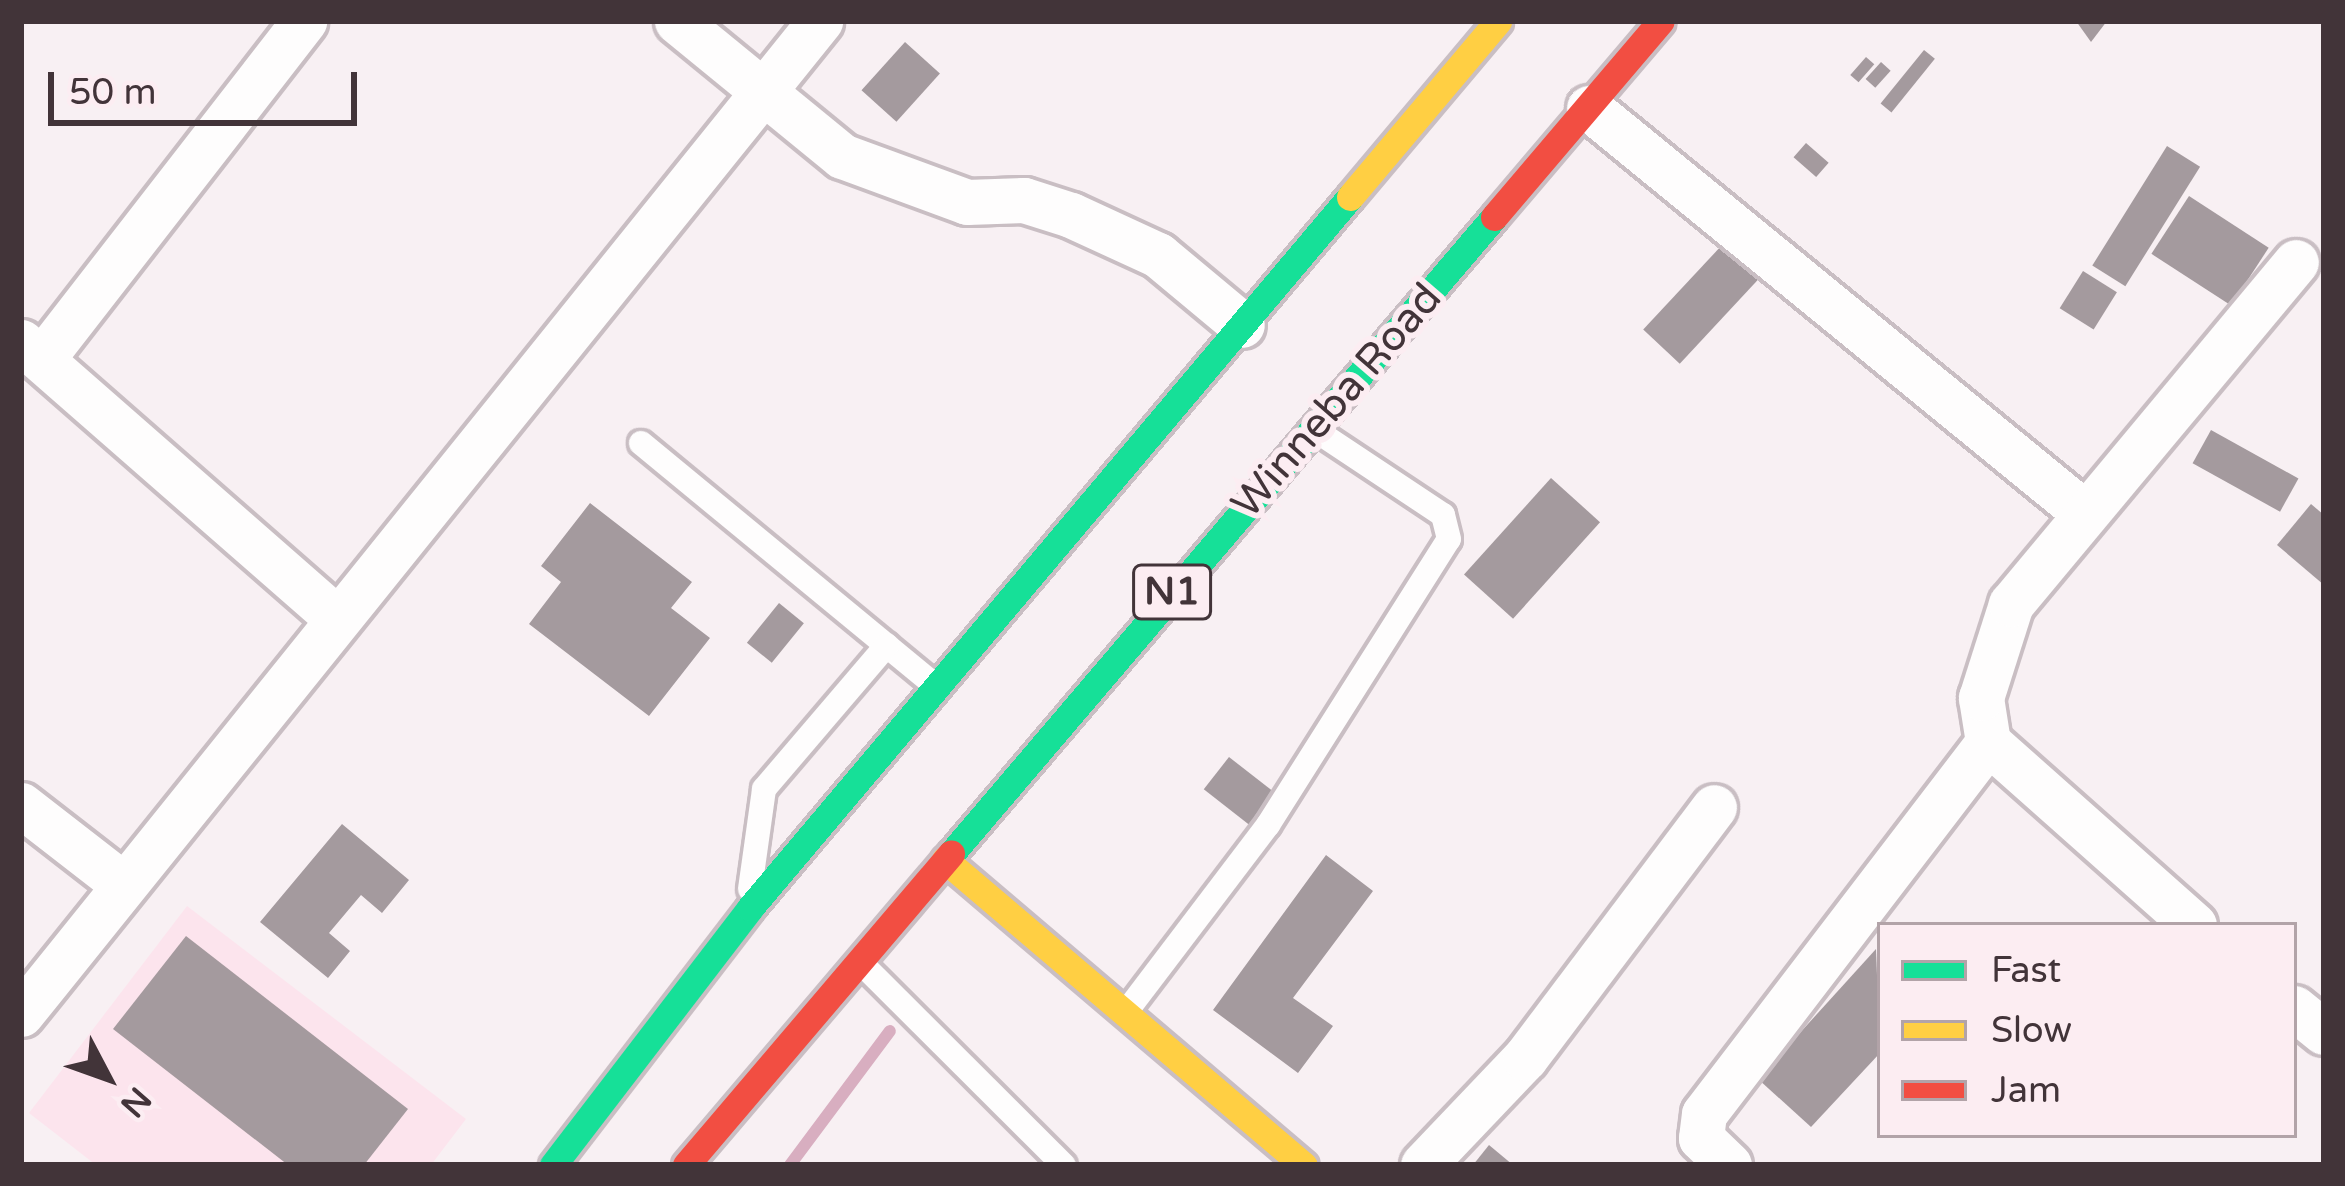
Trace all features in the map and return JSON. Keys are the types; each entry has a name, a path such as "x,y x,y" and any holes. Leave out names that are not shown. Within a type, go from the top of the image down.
{"main road":[{"path":"553,1165 750,908 1498,21"},
{"name":"Winneba Road","path":"686,1165 1661,21"},
{"path":"945,860 1120,1019 1304,1165"}],"street":[{"path":"304,21 31,350 337,619"},
{"path":"677,21 842,156 896,182 967,202 1024,200 1158,255 1242,325"},
{"path":"21,1015 820,21"},
{"path":"1589,108 2081,510"},
{"path":"2191,922 1988,742 1981,698 1995,634 2081,510 2257,321 2296,262"},
{"path":"1729,1165 1701,1138 1704,1114 1988,742"},
{"path":"21,806 124,885"},
{"path":"1423,1165 1525,1058 1714,808"},
{"path":"2297,1010 2324,1032"}],"lane":[{"path":"1456,21 1475,47"},
{"path":"1120,1019 1268,825 1448,538 1443,515 1313,429"},
{"path":"641,443 935,685"},
{"path":"750,908 752,817 764,789 887,645"},
{"path":"858,960 1064,1165"}],"shaded area":[{"path":"187,906 466,1119 431,1165 96,1165 29,1113"}],"building":[{"path":"2076,21 2107,21 2091,42"},
{"path":"905,42 940,73 896,122 862,90"},
{"path":"1924,50 1935,59 1891,112 1881,104"},
{"path":"1866,57 1874,64 1859,82 1850,75"},
{"path":"1881,62 1891,71 1875,88 1866,79"},
{"path":"1806,143 1829,163 1816,177 1794,157"},
{"path":"2167,146 2200,167 2125,286 2092,266"},
{"path":"2189,196 2269,248 2231,306 2151,254"},
{"path":"1723,244 1760,278 1680,364 1643,330"},
{"path":"2083,271 2117,292 2094,330 2060,308"},
{"path":"2211,430 2298,478 2280,512 2193,463"},
{"path":"1551,478 1600,522 1513,619 1464,575"},
{"path":"590,503 692,582 671,608 710,638 649,716 529,624 561,582 541,566"},
{"path":"2311,504 2324,515 2324,585 2277,545"},
{"path":"779,603 804,623 772,663 747,643"},
{"path":"1229,757 1275,793 1249,825 1204,789"},
{"path":"342,824 409,880 382,913 361,895 329,933 350,951 328,978 260,922"},
{"path":"1326,855 1373,891 1293,998 1333,1026 1298,1073 1213,1010"},
{"path":"186,936 408,1109 364,1165 288,1165 113,1029"},
{"path":"1876,949 1877,1056 1811,1127 1758,1079"},
{"path":"1489,1145 1513,1165 1473,1165"}],"waterway":[{"path":"790,1165 890,1031"}],"traffic: fast":[{"path":"553,1165 750,908 1350,197"},
{"path":"951,854 1494,217"}],"traffic: slow":[{"path":"1350,197 1498,21"},
{"path":"945,860 1304,1165"}],"traffic: jam":[{"path":"1494,217 1661,21"},
{"path":"686,1165 951,854"}]}
